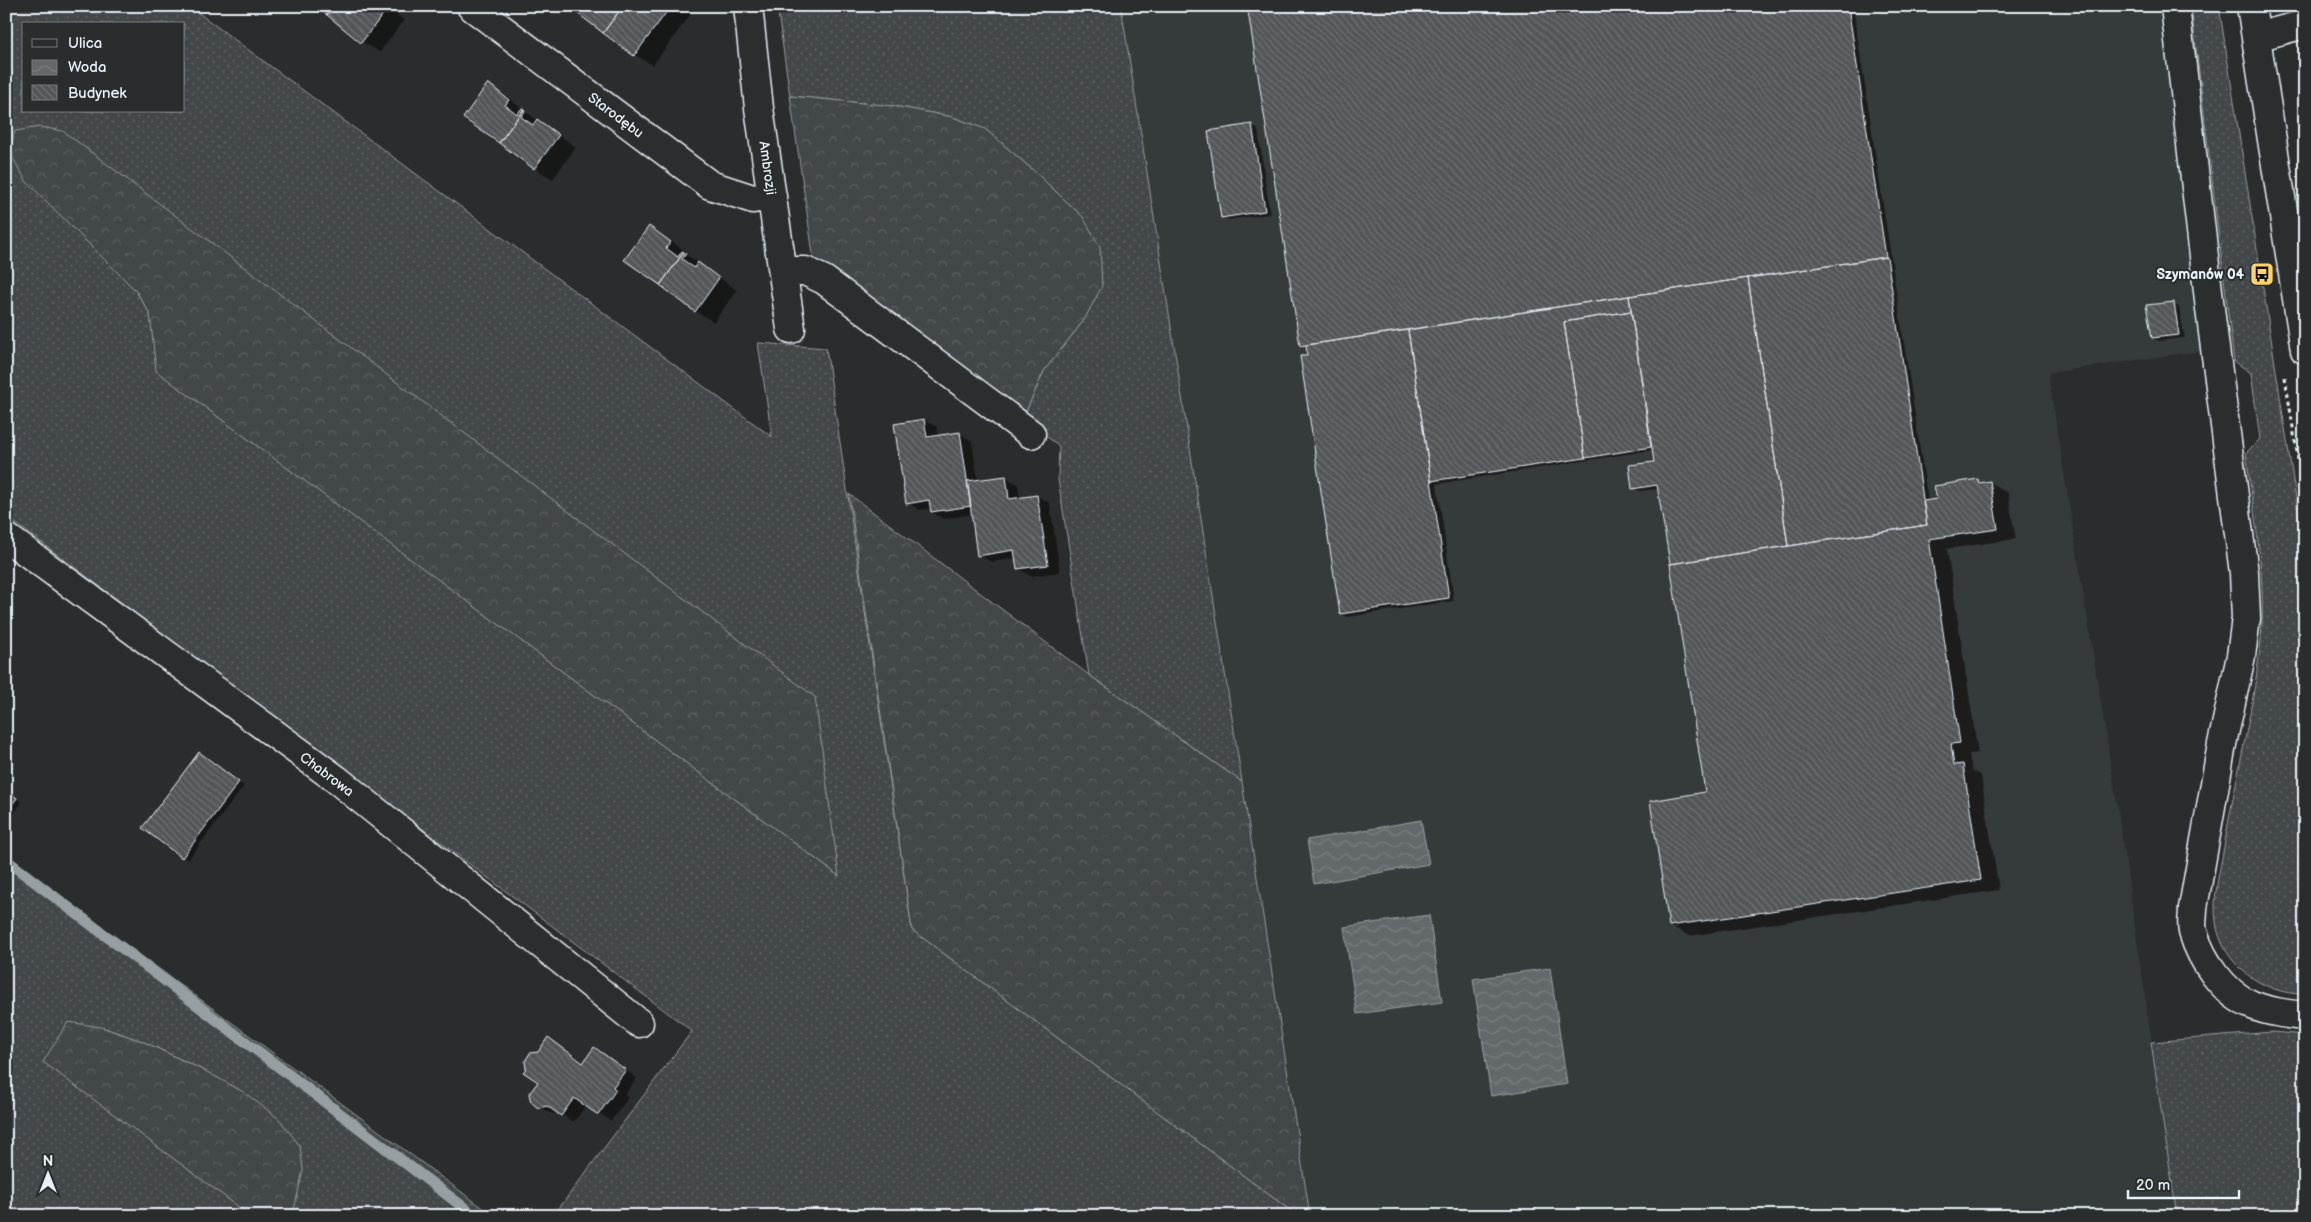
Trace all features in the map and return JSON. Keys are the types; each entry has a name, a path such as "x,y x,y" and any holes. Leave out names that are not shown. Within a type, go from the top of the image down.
{"street":[{"name":"Starodębu","path":"472,6 710,185 734,194 753,198 772,196"},
{"name":"Ambrozji","path":"748,6 791,328"},
{"path":"2175,6 2210,317 2244,573 2246,618 2241,656 2222,744 2193,908 2193,930 2201,951 2213,972 2228,990 2250,1005 2281,1014 2305,1016"},
{"path":"2251,6 2305,350"},
{"path":"2256,37 2305,24"},
{"path":"784,271 805,271 824,280 1031,434"},
{"name":"Chabrowa","path":"6,536 336,779 639,1023"}],"shaded area":[{"path":"1121,6 2203,6 2254,343 2048,373 2117,804 2177,1216 1310,1216"}],"green space":[{"path":"6,6 189,6 772,437 758,343 826,348 912,930 1298,1216 553,1216 692,1031 6,516","holes":["136,291 839,876 157,371 150,314"]},
{"path":"777,6 1121,6 1242,782 1089,675 1058,479 1059,446 1023,418 1044,371 1084,320 1083,217 1033,170 985,129 953,117 894,106 790,96"},
{"path":"2191,6 2219,6 2305,556 2305,994 2274,989 2260,983 2247,974 2226,951 2216,922 2217,884 2253,699 2260,649 2262,625 2261,575 2246,453 2260,439 2251,373 2234,361"},
{"path":"790,96 894,106 953,117 985,129 1033,170 1083,217 1100,247 1102,286 1084,320 1044,371 1023,418 814,261"},
{"path":"40,127 63,131 815,697 839,876 156,371 150,314 136,291 26,181 9,151 15,131"},
{"path":"849,494 1089,675 1242,782 1310,1216 1298,1216 912,930"},
{"path":"6,856 494,1216 288,1216 294,1210 207,1072 142,1041 101,1027 44,1062 251,1216 8,1216"},
{"path":"68,1022 101,1027 142,1041 207,1072 245,1093 279,1119 300,1146 303,1170 294,1210 288,1216 251,1216 43,1062"},
{"path":"2272,1032 2305,1035 2305,1216 2177,1216 2151,1042"}],"water":[{"path":"1421,820 1429,864 1314,884 1307,840"},
{"path":"1429,915 1442,1002 1357,1014 1344,927"},
{"path":"1550,968 1567,1084 1491,1096 1473,979"}],"building":[{"path":"314,6 334,6 327,15"},
{"path":"334,6 384,6 387,9 361,43 327,15"},
{"path":"574,6 623,6 603,33 572,9"},
{"path":"623,6 671,6 634,56 603,33"},
{"path":"1247,6 1278,6 1248,11"},
{"path":"1278,6 1848,6 1886,257 1300,346 1248,11"},
{"path":"488,83 509,100 505,105 517,114 522,108 524,109 499,143 463,118"},
{"path":"524,109 525,111 521,117 533,125 537,119 559,135 534,169 499,143"},
{"path":"1252,124 1265,211 1221,218 1208,131"},
{"path":"649,226 671,242 666,248 678,257 682,251 684,252 660,285 624,260"},
{"path":"684,252 686,254 682,259 694,268 698,262 719,278 695,312 660,285"},
{"path":"1887,257 1927,525 1788,546 1748,278"},
{"path":"1748,278 1788,546 1670,564 1657,485 1632,489 1629,465 1654,462 1629,296"},
{"path":"1629,296 1631,311 1564,322 1585,458 1431,481 1408,330"},
{"path":"2174,302 2179,335 2152,338 2146,305"},
{"path":"1631,311 1651,447 1585,458 1564,322"},
{"path":"1408,330 1449,598 1340,614 1300,356 1307,356 1306,345"},
{"path":"924,419 927,437 960,432 971,506 931,512 929,500 906,504 894,424"},
{"path":"1006,476 1009,499 1037,495 1048,565 1017,569 1014,550 977,556 967,481"},
{"path":"1978,479 1979,483 1990,481 1998,529 1929,539 1960,743 1951,744 1954,765 1963,764 1981,880 1669,926 1650,801 1705,792 1670,564 1927,525 1923,501 1937,499 1934,486"},
{"path":"199,752 239,782 182,858 142,828"},
{"path":"6,790 17,798 6,813"},
{"path":"548,1037 583,1063 594,1047 626,1070 613,1087 616,1090 598,1115 574,1098 561,1116 547,1106 538,1108 531,1102 529,1094 538,1082 523,1072 526,1069 525,1061 530,1053 538,1052"}],"waterway":[{"path":"2304,129 2305,144"},
{"path":"6,860 475,1216"}],"place":[{"name":"Szymanów 04","path":"2262,274"}]}
